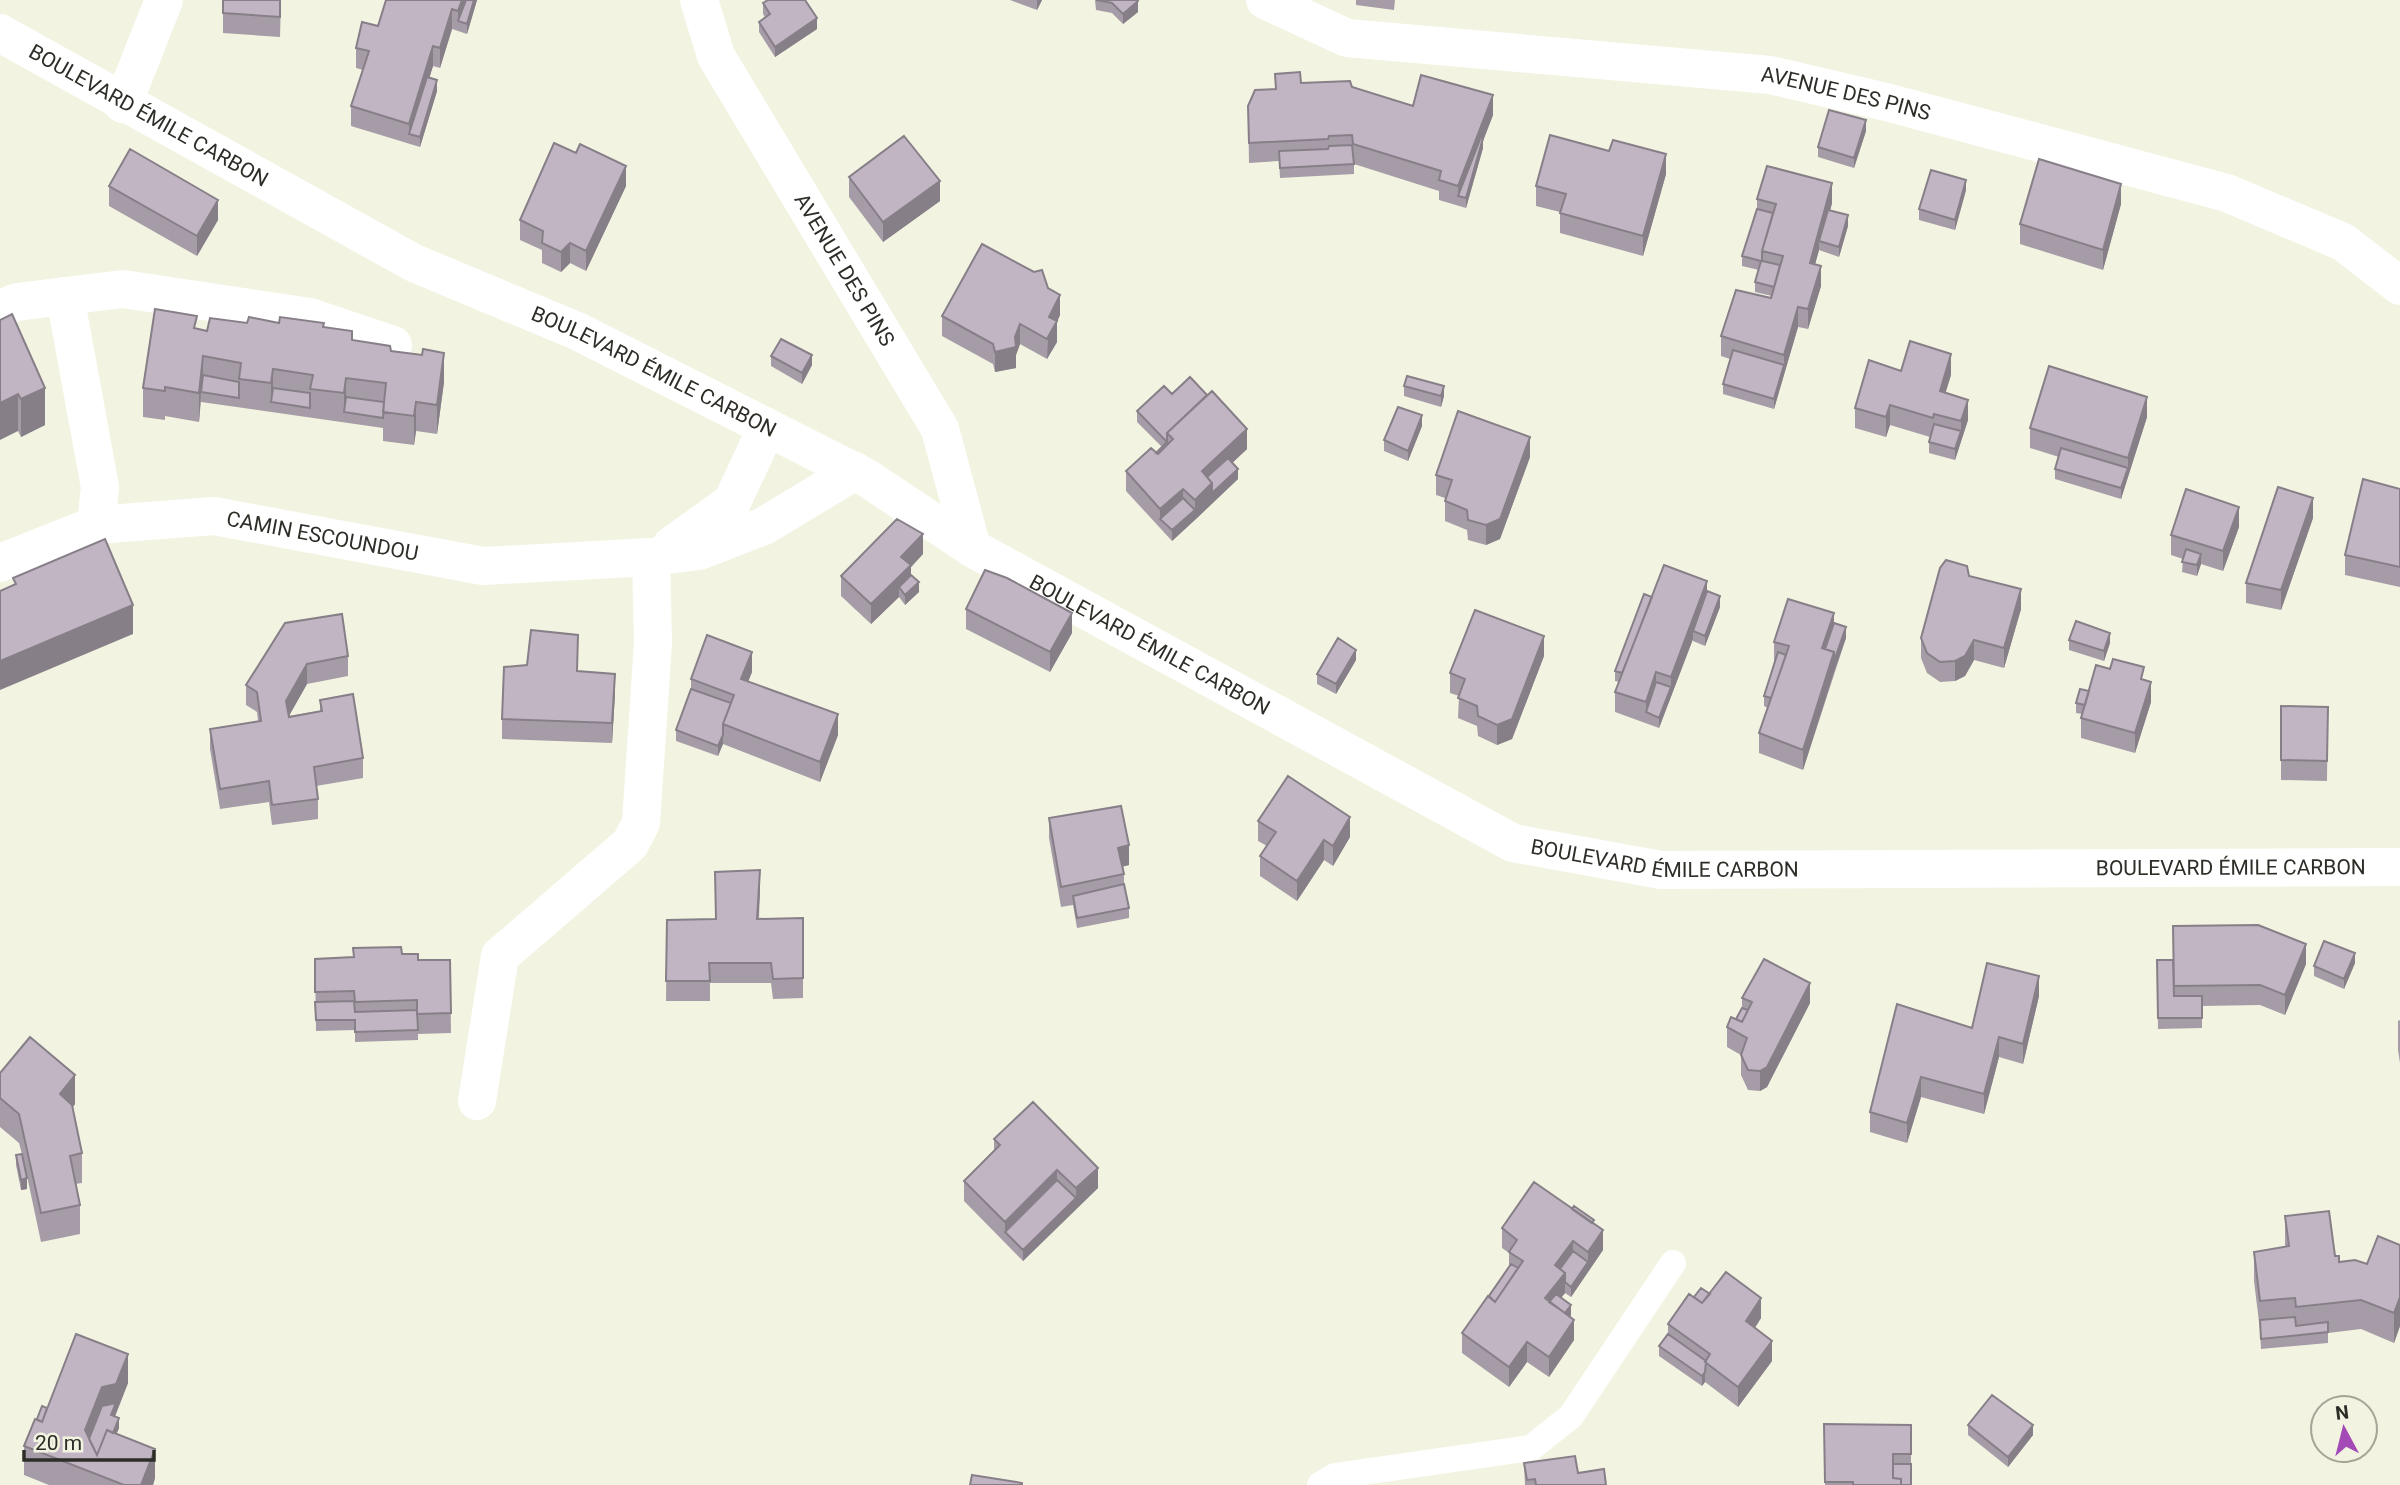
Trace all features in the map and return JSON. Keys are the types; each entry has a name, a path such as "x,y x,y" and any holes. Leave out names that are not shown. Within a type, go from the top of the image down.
{"street":[{"path":"123,104 164,0"},
{"name":"AVENUE DES PINS","path":"699,0 716,56 940,429 972,548"},
{"name":"AVENUE DES PINS","path":"1265,0 1347,38 1770,75 1886,102 2227,194 2343,242 2400,286"},
{"name":"BOULEVARD ÉMILE CARBON","path":"0,33 123,104 414,263 577,331 855,471 972,548 1513,843 1661,870 2400,867"},
{"path":"0,309 17,302 123,289 310,317 393,345"},
{"path":"65,296 100,487 96,525"},
{"name":"CAMIN ESCOUNDOU","path":"651,557 690,535 732,502 767,427"},
{"name":"CAMIN ESCOUNDOU","path":"0,563 96,525 215,516 483,566 651,557 699,551 764,526 855,471"},
{"path":"477,1101 500,956 630,844 641,823 653,643 651,557"}],"lane":[{"path":"1320,1485 1335,1476 1531,1448 1571,1416 1673,1263"}],"building":[{"path":"223,0 280,0 280,17 223,13"},
{"path":"386,0 462,0 458,11 452,9 440,48 433,46 409,124 351,106 369,51 356,48 362,22 378,26"},
{"path":"466,0 474,0 467,24 458,21"},
{"path":"768,0 805,0 817,18 775,47 759,22 770,14 763,3"},
{"path":"1096,0 1138,1 1123,14 1112,3"},
{"path":"1300,72 1301,83 1350,81 1352,87 1413,106 1421,75 1493,95 1458,186 1439,180 1441,171 1353,144 1352,135 1329,136 1328,139 1249,143 1248,106 1255,90 1276,89 1275,74"},
{"path":"427,77 437,80 420,137 409,134"},
{"path":"1829,110 1866,120 1854,158 1818,147"},
{"path":"1550,135 1609,151 1613,140 1666,154 1643,236 1560,213 1566,194 1536,186"},
{"path":"904,136 940,181 883,222 849,177"},
{"path":"1481,137 1483,138 1466,198 1458,196"},
{"path":"554,143 576,153 580,144 626,166 586,251 570,243 561,252 542,243 543,231 520,220"},
{"path":"1352,145 1354,164 1280,168 1279,151"},
{"path":"130,149 218,200 197,236 109,186"},
{"path":"2039,159 2121,184 2103,250 2020,224"},
{"path":"1767,166 1832,183 1810,263 1821,266 1808,309 1798,307 1784,355 1721,336 1736,290 1771,298 1783,256 1762,251 1776,204 1757,199"},
{"path":"1931,170 1966,180 1955,220 1919,209"},
{"path":"1757,209 1773,213 1762,251 1762,261 1780,265 1774,287 1755,282 1761,261 1742,256"},
{"path":"1828,210 1848,215 1839,247 1819,241"},
{"path":"982,244 1034,272 1042,270 1048,288 1060,295 1049,317 1057,321 1047,339 1020,324 1015,337 1016,347 995,352 993,344 942,316"},
{"path":"155,309 197,316 194,328 207,331 210,318 247,323 249,317 279,323 280,317 324,323 323,327 352,331 352,340 390,346 391,351 422,355 423,349 444,353 437,405 416,402 414,416 383,412 386,383 346,378 344,393 310,389 313,375 273,369 271,383 239,379 241,363 203,356 199,393 165,387 165,391 143,388"},
{"path":"12,314 45,388 21,399 18,394 0,403 0,320"},
{"path":"781,339 812,355 802,373 771,356"},
{"path":"1910,341 1951,354 1940,391 1968,400 1961,421 1934,414 1933,418 1890,405 1886,417 1855,408 1869,360 1901,371"},
{"path":"1733,350 1784,365 1774,399 1723,384"},
{"path":"2049,366 2147,397 2128,458 2030,428"},
{"path":"203,375 239,382 239,398 201,392"},
{"path":"1407,376 1444,386 1441,396 1404,386"},
{"path":"1190,377 1207,395 1167,433 1167,442 1137,411 1164,386 1172,394"},
{"path":"273,388 310,393 310,408 271,402"},
{"path":"1212,391 1247,429 1202,471 1212,483 1195,500 1183,489 1160,509 1126,471 1151,448 1158,454 1173,439 1167,433"},
{"path":"346,397 384,402 383,418 344,412"},
{"path":"1398,407 1422,415 1408,451 1384,440"},
{"path":"1458,411 1530,437 1500,519 1486,525 1468,520 1467,510 1445,501 1452,480 1436,475"},
{"path":"1934,424 1961,431 1955,449 1929,442"},
{"path":"1167,442 1158,454 1156,453"},
{"path":"2061,448 2128,468 2121,488 2055,469"},
{"path":"1228,458 1238,469 1212,493 1212,483 1207,477"},
{"path":"2363,479 2400,489 2400,567 2345,555"},
{"path":"2278,487 2313,498 2281,590 2246,583"},
{"path":"2186,489 2239,507 2223,551 2171,535"},
{"path":"1183,498 1195,510 1172,530 1160,519"},
{"path":"897,519 923,534 901,557 911,565 871,604 841,576"},
{"path":"105,539 133,605 0,661 0,591 16,584 13,578"},
{"path":"2186,549 2201,554 2197,565 2182,562"},
{"path":"1946,560 1967,566 1969,576 2021,589 2004,648 1974,640 1965,656 1955,661 1940,662 1927,653 1921,638 1940,568"},
{"path":"1664,565 1707,581 1671,677 1656,672 1646,702 1615,692"},
{"path":"985,570 1007,578 1072,613 1050,652 966,609"},
{"path":"911,575 919,582 905,595 899,587"},
{"path":"1707,591 1720,596 1705,636 1693,631"},
{"path":"1644,594 1652,597 1622,673 1615,671"},
{"path":"1788,599 1834,613 1822,648 1834,652 1803,750 1759,733 1789,646 1774,642"},
{"path":"1475,610 1544,636 1512,719 1497,725 1478,716 1477,706 1458,698 1465,679 1450,673"},
{"path":"342,614 348,656 307,664 286,701 289,717 322,711 320,700 353,694 363,758 314,767 318,799 272,805 269,781 220,789 210,729 261,721 257,692 246,685 285,623"},
{"path":"2076,621 2110,633 2104,651 2069,640"},
{"path":"1834,623 1846,627 1834,661 1834,652 1825,649"},
{"path":"531,630 578,635 577,671 615,674 612,723 502,719 504,667 527,665"},
{"path":"707,635 752,652 741,679 838,714 820,762 723,724 734,695 691,679"},
{"path":"1338,638 1356,650 1336,684 1317,674"},
{"path":"1778,652 1786,655 1771,698 1764,696"},
{"path":"2113,659 2144,667 2141,679 2151,682 2135,733 2081,718 2096,665 2110,669"},
{"path":"1656,682 1671,687 1659,718 1646,712"},
{"path":"691,689 731,703 718,746 676,730"},
{"path":"2080,689 2089,691 2085,705 2076,703"},
{"path":"2281,706 2328,707 2327,761 2281,760"},
{"path":"1288,776 1350,817 1333,846 1324,840 1297,881 1260,856 1276,832 1258,821"},
{"path":"1121,806 1129,845 1118,848 1124,874 1061,887 1049,818"},
{"path":"760,870 757,919 803,918 803,978 773,979 771,963 709,963 710,981 666,981 667,920 716,919 715,872"},
{"path":"1124,884 1129,908 1077,918 1073,896"},
{"path":"2258,925 2306,944 2285,995 2260,985 2174,986 2173,926"},
{"path":"2324,941 2355,953 2344,979 2314,966"},
{"path":"401,947 402,954 418,954 418,960 450,960 451,1013 417,1014 417,1000 355,1002 354,991 315,992 315,959 354,957 353,948"},
{"path":"1764,959 1810,983 1767,1067 1760,1071 1748,1070 1741,1055 1747,1038 1727,1027 1731,1017 1742,1022 1752,1002 1742,998"},
{"path":"2157,960 2173,960 2174,996 2202,996 2202,1018 2158,1018"},
{"path":"1987,963 2039,976 2023,1044 1999,1037 1984,1094 1921,1077 1907,1123 1870,1112 1897,1004 1972,1028"},
{"path":"354,1001 355,1012 417,1010 418,1030 355,1032 355,1020 316,1020 315,1002"},
{"path":"1742,1008 1748,1010 1742,1022 1736,1019"},
{"path":"30,1037 75,1075 60,1094 72,1105 82,1153 70,1156 80,1205 41,1213 19,1114 0,1098 0,1073"},
{"path":"1033,1102 1098,1168 1076,1188 1057,1170 1005,1222 964,1181 1000,1145 994,1139"},
{"path":"22,1154 27,1178 21,1180 16,1155"},
{"path":"1057,1180 1076,1198 1023,1250 1005,1232"},
{"path":"1534,1182 1603,1230 1588,1252 1573,1241 1555,1265 1565,1273 1545,1298 1574,1320 1549,1357 1527,1342 1509,1367 1462,1333 1488,1296 1495,1302 1523,1261 1509,1252 1517,1240 1502,1228"},
{"path":"1574,1206 1594,1220 1592,1223 1572,1209"},
{"path":"2329,1211 2335,1256 2339,1256 2339,1262 2355,1260 2367,1264 2378,1236 2400,1245 2400,1297 2394,1313 2361,1300 2296,1307 2295,1298 2260,1301 2254,1252 2289,1246 2285,1216"},
{"path":"1573,1251 1588,1262 1571,1287 1565,1282 1565,1273 1560,1269"},
{"path":"1511,1264 1518,1268 1495,1302 1489,1296"},
{"path":"1726,1272 1761,1298 1746,1321 1772,1341 1738,1387 1705,1362 1710,1354 1668,1324 1689,1294 1702,1303"},
{"path":"1701,1288 1710,1294 1702,1303 1694,1297"},
{"path":"1556,1294 1571,1305 1565,1313 1549,1302"},
{"path":"2295,1317 2296,1326 2328,1322 2328,1332 2261,1339 2260,1320"},
{"path":"76,1334 128,1354 116,1384 102,1387 85,1430 97,1455 107,1430 155,1449 141,1485 124,1485 24,1446 35,1419 42,1422"},
{"path":"1668,1334 1706,1361 1702,1376 1659,1346"},
{"path":"1992,1395 2033,1425 2008,1457 1968,1425"},
{"path":"116,1403 111,1415 119,1418 113,1433 107,1430 97,1455 89,1439 102,1406"},
{"path":"42,1406 47,1408 42,1422 37,1419"},
{"path":"1824,1424 1911,1425 1911,1454 1893,1454 1893,1478 1901,1479 1901,1485 1825,1482"},
{"path":"1575,1456 1578,1473 1604,1469 1606,1485 1536,1485 1535,1479 1527,1480 1524,1463"},
{"path":"1893,1464 1911,1464 1911,1485 1901,1485 1901,1479 1893,1478"},
{"path":"972,1475 1022,1483 1022,1485 970,1485"}]}
